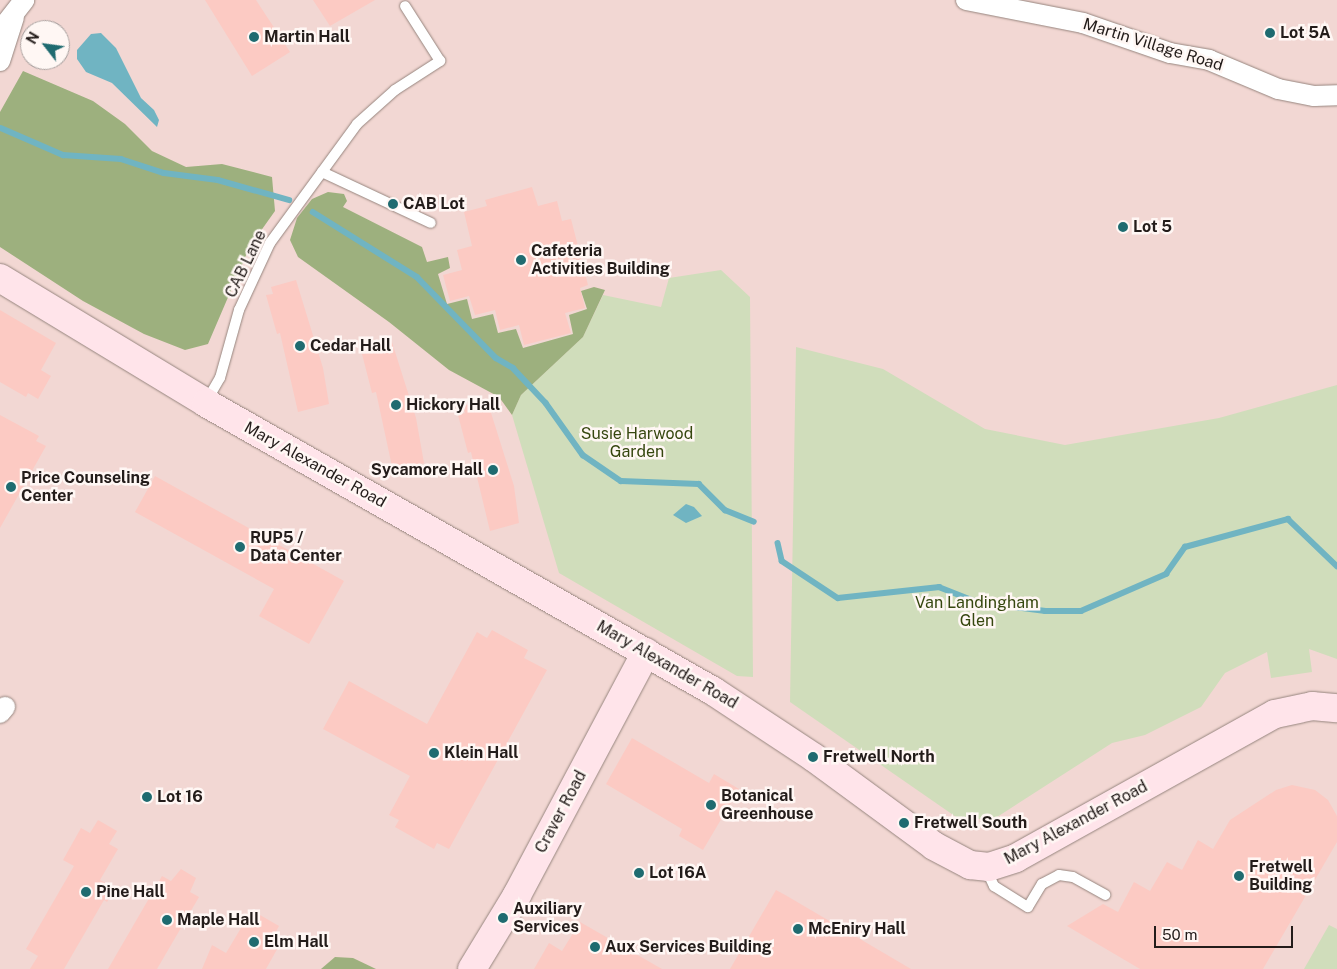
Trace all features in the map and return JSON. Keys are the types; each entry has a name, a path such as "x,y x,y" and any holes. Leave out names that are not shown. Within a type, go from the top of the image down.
{"street":[{"path":"1,46 24,0"},
{"name":"Martin Village Road","path":"966,0 1083,23 1170,52 1200,57 1278,90 1314,96 1337,95"},
{"name":"Mary Alexander Road","path":"0,278 206,402 646,652 768,726 934,846 970,865 986,867 1016,858 1275,714 1312,706 1337,708"},
{"name":"Craver Road","path":"472,969 517,895 646,652"}],"lane":[{"name":"CAB Lane","path":"206,402 220,378 240,310 266,251 357,124 383,99 440,61 405,6"},
{"path":"322,172 430,223"},
{"path":"986,867 988,879 994,886 1028,906 1042,884 1059,875 1072,876 1106,895"}],"shaded area":[{"path":"0,0 1337,0 1337,969 0,969"}],"green space":[{"path":"23,71 93,101 125,124 152,151 186,167 222,164 272,177 275,211 250,246 208,344 185,350 144,334 83,301 0,247 0,112"},
{"path":"328,192 344,194 347,201 343,207 422,247 427,262 448,257 450,268 438,274 447,304 467,299 472,319 493,314 498,333 516,329 523,348 573,334 569,315 587,309 581,291 594,287 605,290 583,337 521,395 512,415 499,397 449,370 389,322 298,257 290,240 297,218 312,199"},
{"name":"Susie Harwood Garden","path":"721,270 750,297 753,677 737,676 559,573 512,415 521,395 583,337 603,295 661,307 669,278"},
{"name":"Van Landingham Glen","path":"796,347 883,369 985,429 1065,445 1219,418 1337,385 1337,659 1309,649 1312,672 1271,678 1267,652 1225,673 1201,707 1145,735 1112,743 994,819 959,819 790,702"},
{"path":"1329,925 1337,929 1337,969 1304,969"},
{"path":"335,957 353,958 376,969 321,969"}],"water":[{"path":"101,33 116,48 141,98 154,110 159,120 157,127 112,83 86,72 77,59 77,50 91,34"},
{"path":"686,504 694,507 702,516 686,523 673,515"}],"building":[{"name":"Martin Hall","path":"205,0 256,0 290,52 252,76"},
{"name":"Martin Hall","path":"313,0 375,0 330,26"},
{"name":"Cafeteria Activities Building","path":"532,187 538,206 557,201 562,221 571,219 588,285 580,288 585,308 565,313 571,333 524,345 519,325 500,330 495,310 475,315 469,296 450,301 443,275 462,270 457,250 472,246 464,212 487,206 485,200"},
{"name":"Cedar Hall","path":"296,280 323,368 329,404 298,412 280,333 277,334 266,295 273,294 271,287"},
{"path":"0,310 56,343 41,370 51,376 38,399 28,393 26,397 0,382"},
{"name":"Hickory Hall","path":"391,339 416,418 424,463 393,471 376,392 372,393 362,354 368,353 367,346"},
{"name":"Sycamore Hall","path":"487,400 514,486 519,523 490,531 471,452 468,453 458,415 465,413 463,406"},
{"name":"Price Counseling Center","path":"0,415 39,436 36,441 46,446 0,528"},
{"name":"RUP5 / Data Center","path":"155,476 344,581 309,644 259,616 274,589 135,512"},
{"name":"Klein Hall","path":"492,630 528,650 524,658 547,670 449,849 437,843 434,849 395,827 399,820 389,815 410,776 323,729 349,681 427,724 477,632 487,638"},
{"path":"632,738 709,783 714,774 739,789 703,850 679,836 682,829 606,784"},
{"name":"Fretwell Building","path":"1292,785 1315,790 1328,800 1337,816 1337,842 1263,969 1140,969 1067,926 1103,904 1118,912 1134,882 1150,891 1167,862 1182,870 1198,840 1213,849 1230,820 1276,790"},
{"name":"Pine Hall","path":"98,820 117,831 109,844 118,849 100,880 115,888 107,902 104,900 64,969 30,969 38,956 26,949 74,866 63,860 81,828 90,833"},
{"name":"Maple Hall","path":"181,869 196,878 190,892 199,897 157,969 108,969 162,876 171,881"},
{"name":"McEniry Hall","path":"776,890 787,896 911,969 730,969"},
{"name":"Elm Hall","path":"260,915 279,926 272,939 280,944 266,969 202,969 212,945 226,953 244,923 252,928"},
{"name":"Aux Services Building","path":"580,922 662,969 534,969 549,943 562,951"}],"waterway":[{"path":"1,128 63,155 121,159 164,173 218,180 289,200"},
{"path":"313,212 417,277 496,358 513,368 546,403 583,455 621,481 699,484 725,510 754,522"},
{"path":"778,543 782,561 838,598 939,587 977,602 1045,611 1081,611 1166,574 1185,547 1288,519 1337,566"}],"place":[{"name":"Lot 5A","path":"1270,33"},
{"name":"Martin Hall","path":"254,37"},
{"name":"CAB Lot","path":"393,204"},
{"name":"Lot 5","path":"1123,227"},
{"name":"Cafeteria Activities Building","path":"521,260"},
{"name":"Cedar Hall","path":"300,346"},
{"name":"Hickory Hall","path":"396,405"},
{"name":"Sycamore Hall","path":"493,470"},
{"name":"Price Counseling Center","path":"11,487"},
{"name":"RUP5 / Data Center","path":"240,547"},
{"name":"Klein Hall","path":"434,753"},
{"name":"Fretwell North","path":"813,757"},
{"name":"Lot 16","path":"147,797"},
{"name":"Botanical Greenhouse","path":"711,805"},
{"name":"Fretwell South","path":"904,823"},
{"name":"Lot 16A","path":"639,873"},
{"name":"Fretwell Building","path":"1239,876"},
{"name":"Pine Hall","path":"86,892"},
{"name":"Auxiliary Services","path":"503,918"},
{"name":"Maple Hall","path":"167,920"},
{"name":"McEniry Hall","path":"798,929"},
{"name":"Elm Hall","path":"254,942"},
{"name":"Aux Services Building","path":"595,947"}]}
